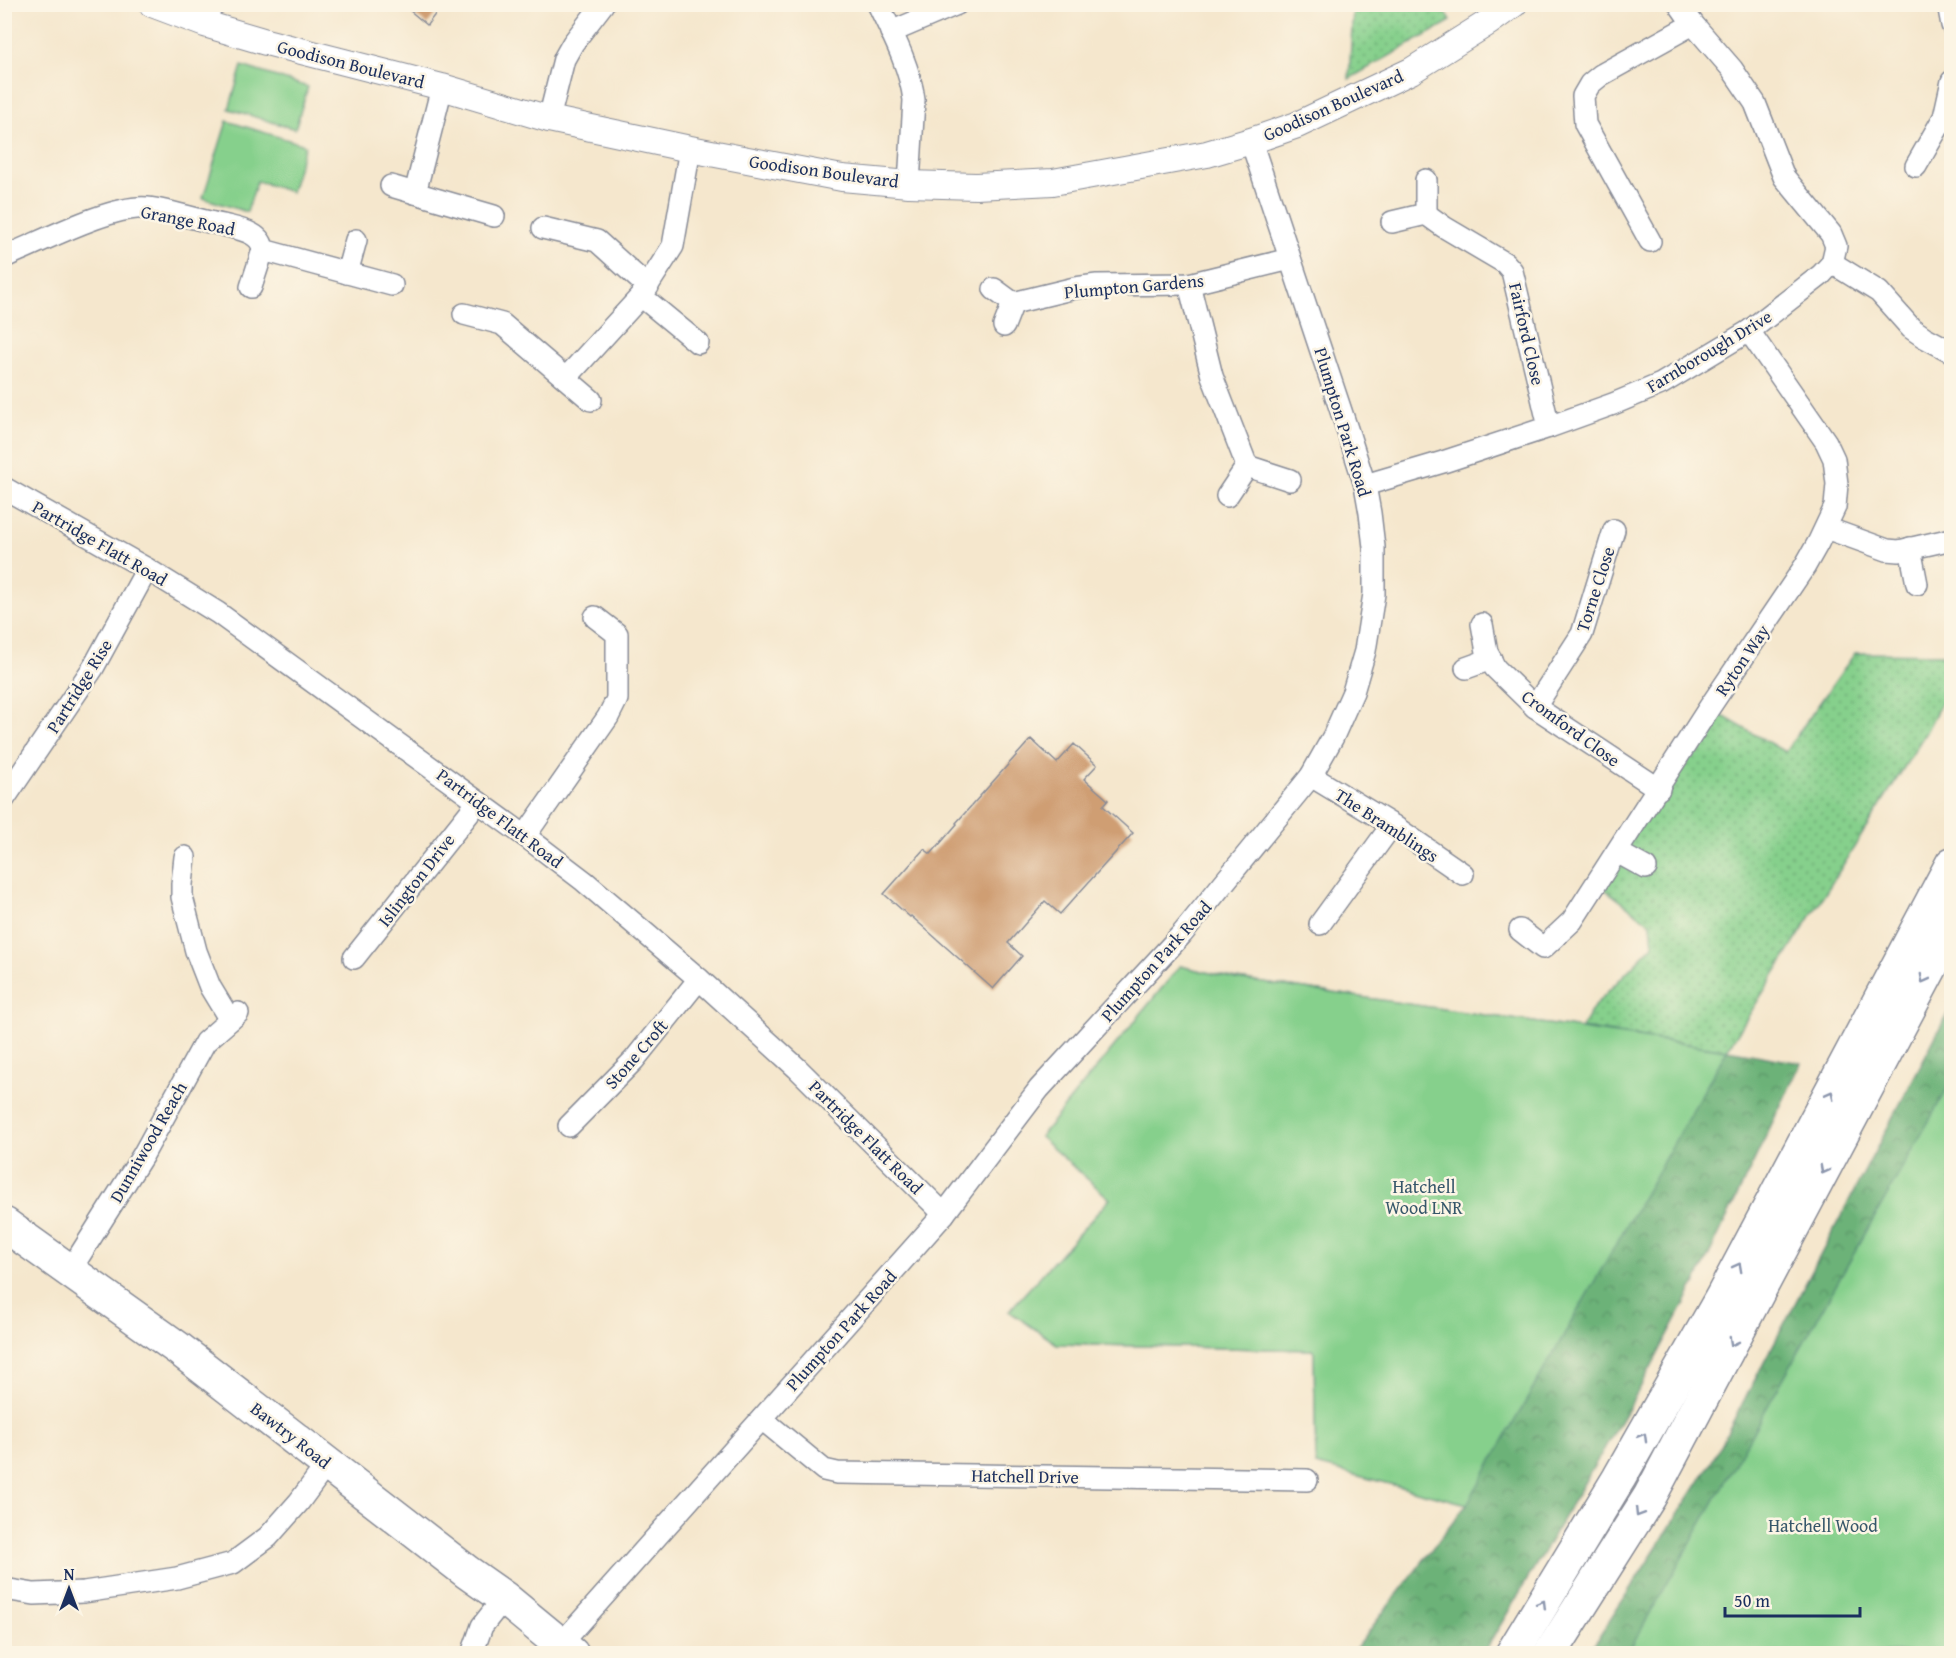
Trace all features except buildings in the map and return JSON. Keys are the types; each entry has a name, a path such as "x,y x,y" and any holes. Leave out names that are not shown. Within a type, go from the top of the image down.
{"highway":[{"path":"1512,1653 1619,1478 1721,1299 1952,864"},
{"path":"1551,1653 1650,1496 1952,927"},
{"name":"Bawtry Road","path":"4,1224 71,1269 265,1414 467,1572 504,1598 566,1649"}],"street":[{"name":"Goodison Boulevard","path":"152,4 209,14 299,51 442,87 549,119 842,178 909,184 976,186 1053,182 1207,154 1251,141 1297,125 1411,71 1514,4"},
{"path":"549,119 564,59 573,43 603,4"},
{"path":"878,4 912,87 914,100 909,184"},
{"path":"891,32 957,4"},
{"path":"1679,4 1732,69 1755,103 1784,177 1831,234 1836,246 1832,262 1879,292 1911,328 1924,338 1952,352"},
{"path":"1948,4 1952,25"},
{"path":"1650,241 1585,124 1583,96 1590,84 1601,75 1693,24"},
{"path":"1916,166 1948,119 1952,81"},
{"path":"415,193 442,87"},
{"name":"Plumpton Park Road","path":"566,1649 762,1419 944,1214 1039,1089 1167,953 1311,776 1333,737 1353,692 1365,651 1374,594 1370,513 1365,485 1251,141"},
{"path":"566,378 644,291 672,246 690,149"},
{"path":"1392,222 1426,214 1426,180"},
{"path":"391,186 494,216"},
{"name":"Grange Road","path":"4,257 110,213 146,208 240,229 255,235 263,245 263,250 392,285"},
{"name":"Fairford Close","path":"1426,214 1505,263 1512,271 1549,427"},
{"path":"543,228 597,241 698,343"},
{"path":"347,273 356,240"},
{"path":"251,287 263,250"},
{"name":"Plumpton Gardens","path":"1013,303 1097,285 1190,284 1290,259"},
{"name":"Farnborough Drive","path":"1365,485 1549,427 1661,384 1749,331 1821,275 1832,262"},
{"path":"1190,284 1212,376 1247,466"},
{"path":"994,289 1013,303 1004,326"},
{"path":"464,314 502,324 591,400"},
{"name":"Ryton Way","path":"1520,930 1543,948 1572,921 1709,708 1805,566 1835,507 1837,484 1834,459 1826,442 1749,331"},
{"path":"1247,466 1290,480"},
{"path":"1227,496 1247,466"},
{"name":"Partridge Flatt Road","path":"4,488 147,569 218,613 584,881 699,979 797,1068 944,1214"},
{"path":"1826,528 1887,550 1899,551 1952,539"},
{"name":"Torne Close","path":"1535,707 1582,634 1614,530"},
{"path":"1910,548 1917,584"},
{"name":"Partridge Rise","path":"4,799 93,668 147,569"},
{"path":"525,836 608,717 617,699 617,634 595,617"},
{"name":"Cromford Close","path":"1482,624 1487,652 1495,668 1535,707 1659,789"},
{"path":"1466,668 1491,659"},
{"name":"The Bramblings","path":"1311,776 1392,825 1463,874"},
{"name":"Islington Drive","path":"354,958 478,802"},
{"path":"1320,924 1392,825"},
{"path":"1617,852 1646,868"},
{"name":"Dunniwood Reach","path":"71,1269 143,1155 205,1042 234,1016 210,987 196,951 182,897 185,857"},
{"name":"Stone Croft","path":"569,1126 634,1060 699,979"},
{"name":"Hatchell Drive","path":"762,1419 824,1470 837,1473 1307,1480"},
{"path":"4,1589 34,1594 84,1592 177,1578 232,1563 268,1537 299,1502 327,1464"},
{"path":"472,1653 482,1626 504,1598"}],"green space":[{"path":"1352,5 1442,5 1451,21 1349,79"},
{"path":"242,66 308,87 295,129 229,109"},
{"path":"227,121 305,145 291,192 257,181 247,212 203,198"},
{"path":"1855,653 1951,654 1951,684 1925,734 1727,1050 1581,1028 1595,1005 1653,945 1651,924 1602,887 1709,708 1785,752"},
{"name":"Hatchell Wood LNR","path":"1180,966 1236,979 1727,1050 1801,1063 1695,1284 1640,1388 1484,1653 1352,1653 1467,1504 1316,1465 1314,1350 1057,1344 1009,1311 1110,1199 1040,1137"},
{"name":"Hatchell Wood LNR","path":"1180,966 1236,979 1727,1050 1467,1504 1316,1465 1314,1350 1057,1344 1009,1311 1110,1199 1040,1137"},
{"name":"Hatchell Wood","path":"1951,1007 1951,1653 1588,1654 1711,1463"},
{"name":"Hatchell Wood","path":"1951,1082 1951,1653 1628,1653"}]}
